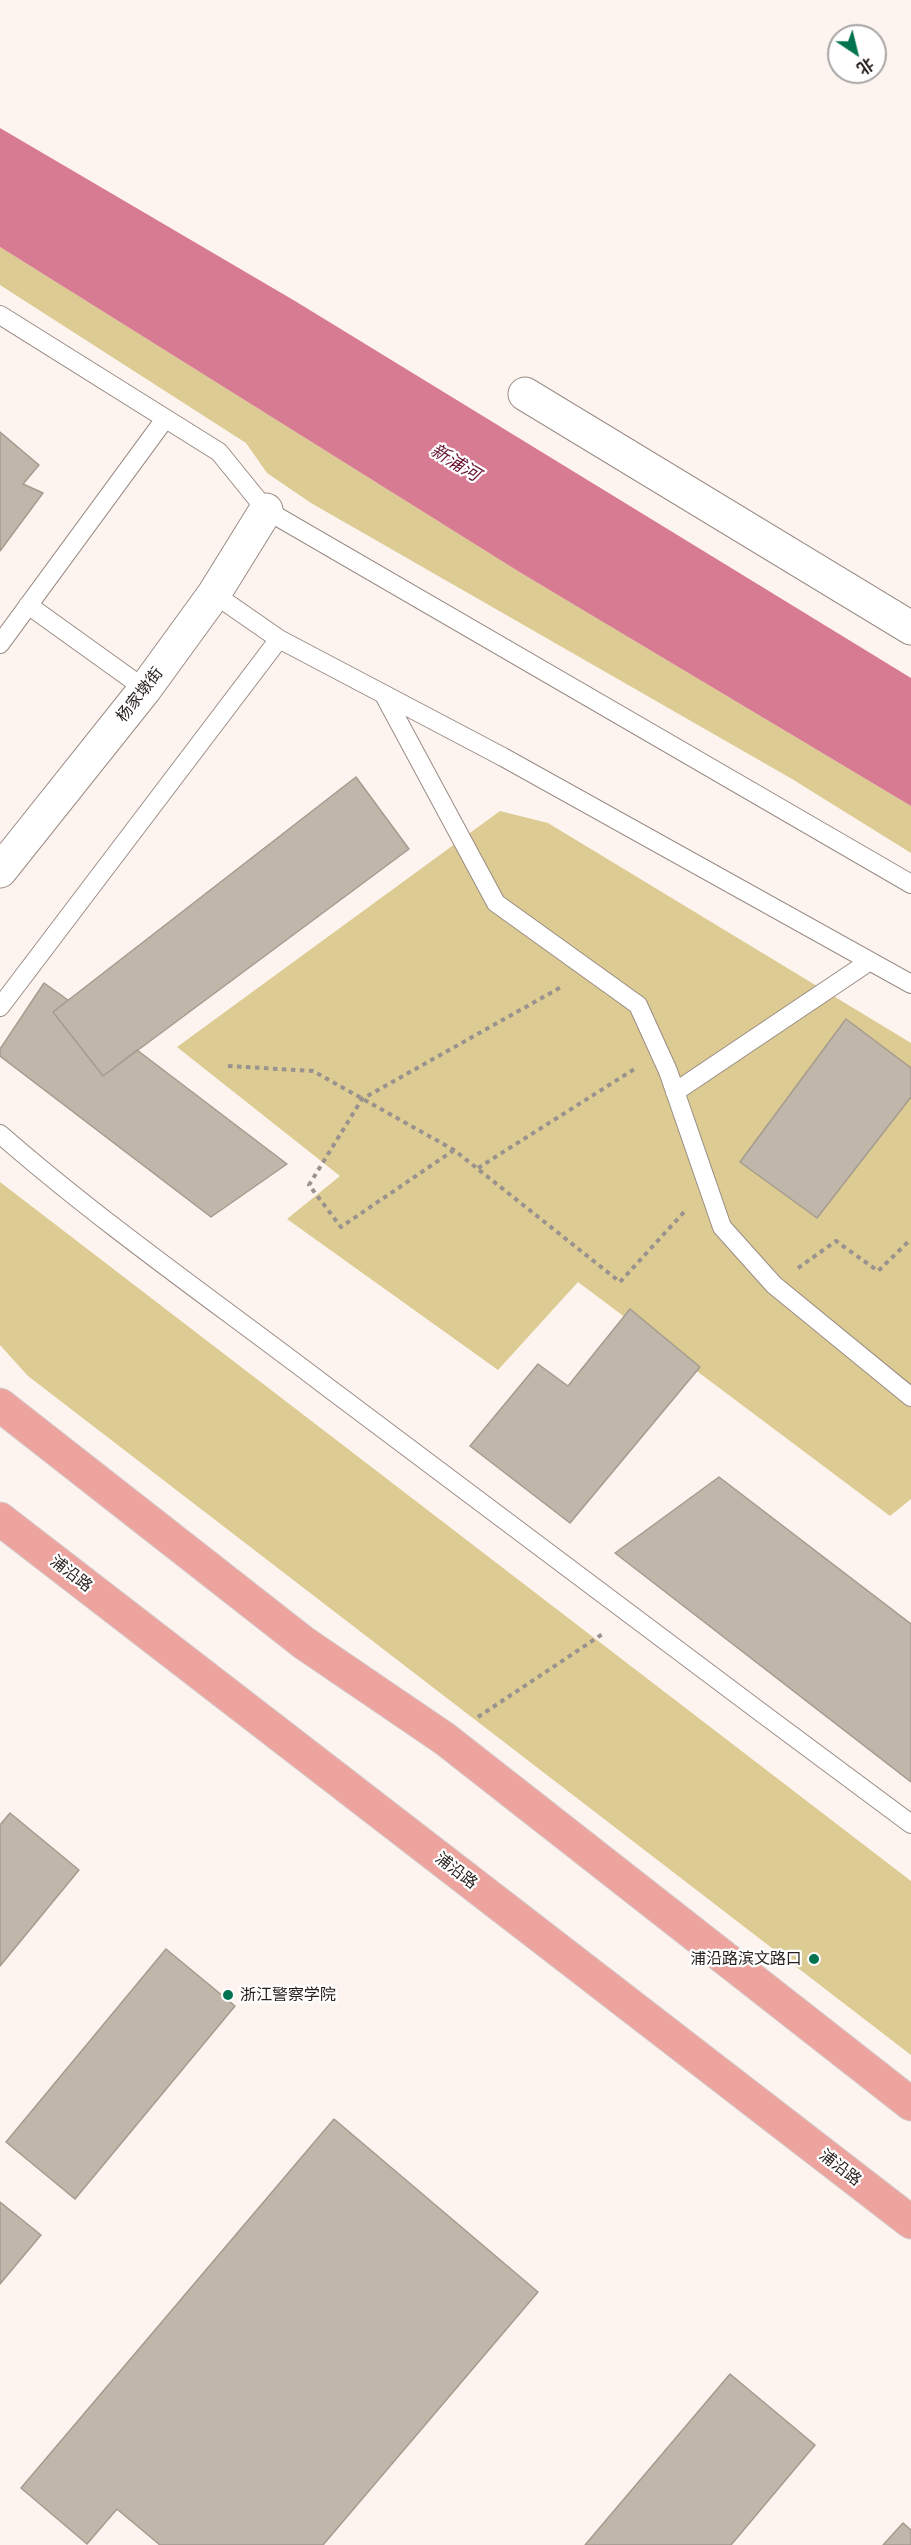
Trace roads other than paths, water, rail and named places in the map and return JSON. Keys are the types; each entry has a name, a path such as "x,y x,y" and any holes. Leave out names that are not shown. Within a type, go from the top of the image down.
{"main road":[{"path":"0,1405 304,1643 445,1739 911,2104"},
{"name":"浦沿路","path":"0,1519 911,2222"}],"street":[{"path":"525,394 911,628"},
{"name":"杨家墩街","path":"0,871 145,689 214,594 266,510"}],"lane":[{"path":"0,315 219,452 266,510 911,884"},
{"path":"0,644 165,419"},
{"path":"214,594 279,639 513,762 911,984"},
{"path":"28,605 145,689"},
{"path":"0,1007 279,639"},
{"path":"384,694 496,903 638,1005 675,1092 722,1227 774,1285 911,1397"},
{"path":"675,1092 870,961"},
{"path":"0,1134 41,1170 630,1616 911,1824"}],"water":[{"name":"新浦河","path":"0,128 295,301 911,678 911,806 521,573 0,247"}],"place":[{"name":"浦沿路滨文路口","path":"814,1959"},
{"name":"浙江警察学院","path":"228,1995"}]}
